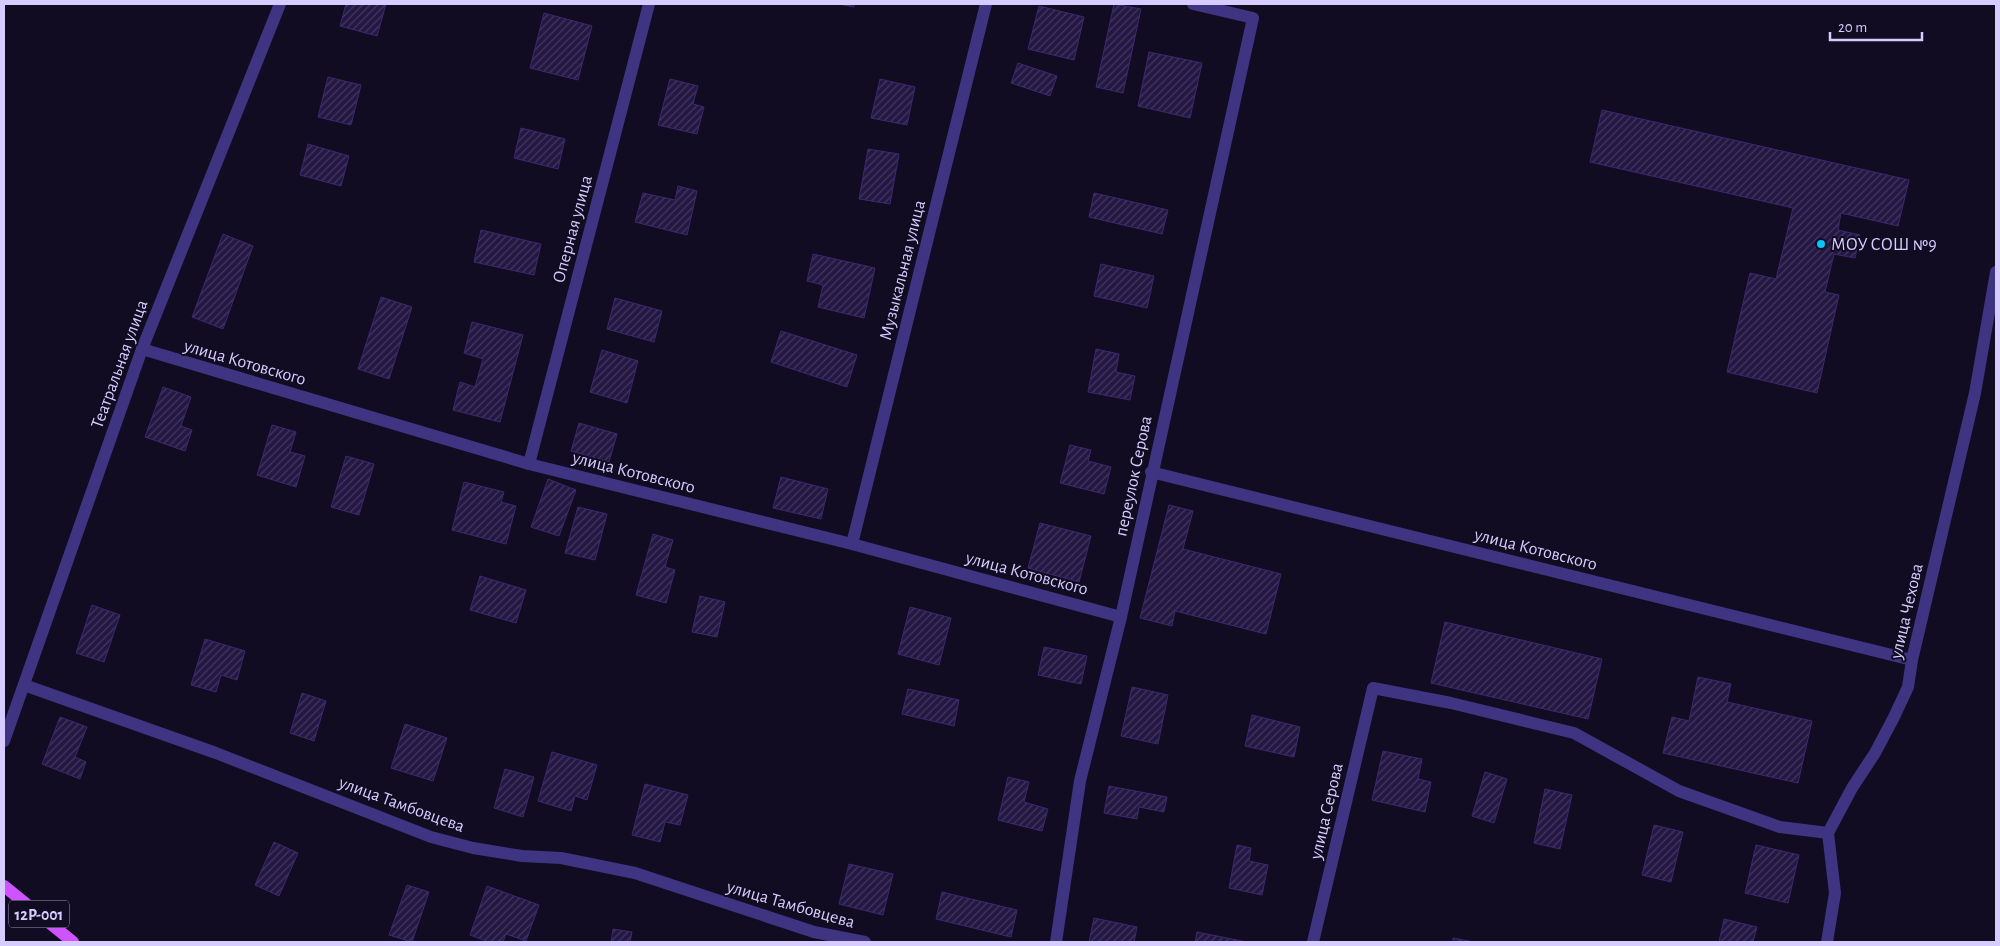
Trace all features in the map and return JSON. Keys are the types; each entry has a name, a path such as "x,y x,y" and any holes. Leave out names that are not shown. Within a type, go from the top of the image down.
{"main road":[{"name":"12Р-001","path":"4,886 74,942"}],"street":[{"name":"Театральная улица","path":"4,741 142,349 280,4"},
{"name":"Оперная улица","path":"529,464 649,4"},
{"name":"Музыкальная улица","path":"852,544 986,4"},
{"name":"переулок Серова","path":"1056,942 1080,781 1121,617 1151,472 1253,18 1193,4"},
{"name":"улица Чехова","path":"1828,833 1852,788 1875,752 1908,687 1912,660 1975,393 1996,272"},
{"name":"улица Котовского","path":"142,349 529,464 852,544 1121,617"},
{"name":"улица Котовского","path":"1151,472 1912,660"},
{"name":"улица Тамбовцева","path":"24,685 216,753 431,837 473,848 522,856 561,858 635,873 814,932 864,942"},
{"name":"улица Серова","path":"1313,942 1373,688 1451,703 1574,733 1679,791 1780,827 1828,833"},
{"path":"1827,942 1835,893 1828,833"}],"building":[{"path":"346,4 386,4 377,36 340,26"},
{"path":"838,4 854,4 854,7"},
{"path":"1114,4 1141,9 1123,93 1096,87"},
{"path":"1039,6 1084,17 1074,60 1028,49"},
{"path":"544,13 592,26 578,80 530,68"},
{"path":"1149,52 1202,63 1190,118 1138,106"},
{"path":"1018,63 1057,76 1050,96 1011,83"},
{"path":"328,77 361,85 351,125 318,117"},
{"path":"670,79 698,86 693,104 704,107 697,134 658,125"},
{"path":"880,79 915,87 907,125 871,118"},
{"name":"МОУ СОШ №9","path":"1602,110 1909,180 1898,226 1841,213 1838,230 1860,235 1855,258 1834,254 1825,292 1839,295 1817,393 1727,372 1750,273 1776,279 1793,208 1590,162"},
{"path":"521,128 565,139 558,169 514,158"},
{"path":"308,144 349,156 341,186 300,175"},
{"path":"868,149 899,154 890,204 859,199"},
{"path":"678,186 697,191 687,235 635,222 643,193 675,200"},
{"path":"1094,193 1168,210 1162,234 1089,217"},
{"path":"481,230 541,244 534,275 474,262"},
{"path":"223,234 253,246 223,329 192,317"},
{"path":"813,254 875,268 864,318 818,307 823,285 807,281"},
{"path":"1101,264 1154,276 1147,308 1094,296"},
{"path":"381,297 412,307 389,379 358,369"},
{"path":"615,298 662,311 654,342 607,329"},
{"path":"472,322 523,335 500,422 453,410 460,382 475,387 483,359 464,353"},
{"path":"781,331 857,355 847,387 771,362"},
{"path":"1096,349 1119,354 1116,372 1135,376 1130,400 1088,392"},
{"path":"602,350 638,361 627,403 590,392"},
{"path":"163,387 191,397 181,426 192,430 185,451 145,437"},
{"path":"579,423 617,434 609,462 571,451"},
{"path":"272,425 296,432 290,452 305,456 296,487 257,475"},
{"path":"1070,445 1091,450 1088,461 1111,467 1104,494 1060,483"},
{"path":"346,456 374,464 359,515 331,507"},
{"path":"781,477 828,489 821,519 773,508"},
{"path":"548,479 576,490 559,536 531,527"},
{"path":"464,482 504,492 501,502 516,506 506,544 452,530"},
{"path":"1169,505 1193,511 1183,549 1281,574 1266,634 1175,611 1172,626 1140,618"},
{"path":"578,507 607,514 595,560 565,553"},
{"path":"1040,523 1091,536 1079,582 1028,568"},
{"path":"653,534 673,540 665,567 675,570 666,603 636,595"},
{"path":"480,576 526,590 516,623 470,610"},
{"path":"700,596 725,602 717,637 692,632"},
{"path":"92,605 120,615 104,662 76,653"},
{"path":"910,607 951,618 939,665 898,654"},
{"path":"1445,622 1602,659 1588,719 1431,683"},
{"path":"205,639 245,651 237,680 221,675 216,692 191,685"},
{"path":"1044,647 1087,656 1081,684 1038,675"},
{"path":"1698,677 1731,684 1727,702 1812,721 1798,783 1663,753 1672,717 1689,721"},
{"path":"1132,687 1168,695 1158,744 1121,736"},
{"path":"908,689 959,700 954,726 902,714"},
{"path":"302,693 326,701 314,741 290,733"},
{"path":"1252,715 1300,727 1294,757 1245,746"},
{"path":"60,717 87,727 75,757 86,762 80,779 42,764"},
{"path":"405,724 447,738 433,781 391,768"},
{"path":"1383,751 1422,759 1418,779 1431,782 1425,812 1372,800"},
{"path":"552,752 597,765 587,800 575,796 571,811 538,801"},
{"path":"505,769 534,777 523,817 494,808"},
{"path":"1485,772 1507,779 1494,823 1472,816"},
{"path":"1008,777 1029,782 1024,802 1048,809 1042,831 998,820"},
{"path":"645,784 688,795 680,825 665,822 660,842 632,835"},
{"path":"1109,786 1167,797 1164,812 1139,807 1137,819 1104,813"},
{"path":"1545,789 1572,795 1560,849 1534,843"},
{"path":"1654,825 1683,832 1671,882 1642,875"},
{"path":"274,842 298,853 279,896 255,885"},
{"path":"1237,845 1251,848 1249,861 1268,865 1262,895 1229,888"},
{"path":"1756,845 1799,855 1788,903 1745,893"},
{"path":"849,864 893,874 883,915 839,904"},
{"path":"407,885 429,892 412,942 389,935"},
{"path":"487,886 539,905 526,941 506,934 503,942 489,942 470,935"},
{"path":"942,892 1017,910 1011,937 936,919"},
{"path":"1094,918 1137,927 1134,942 1089,942"},
{"path":"1724,919 1757,927 1753,942 1719,942"},
{"path":"613,929 632,932 630,942 611,942"},
{"path":"1197,932 1247,942 1195,942"},
{"path":"1453,938 1474,942 1453,942"}],"place":[{"name":"МОУ СОШ №9","path":"1821,244"}]}
